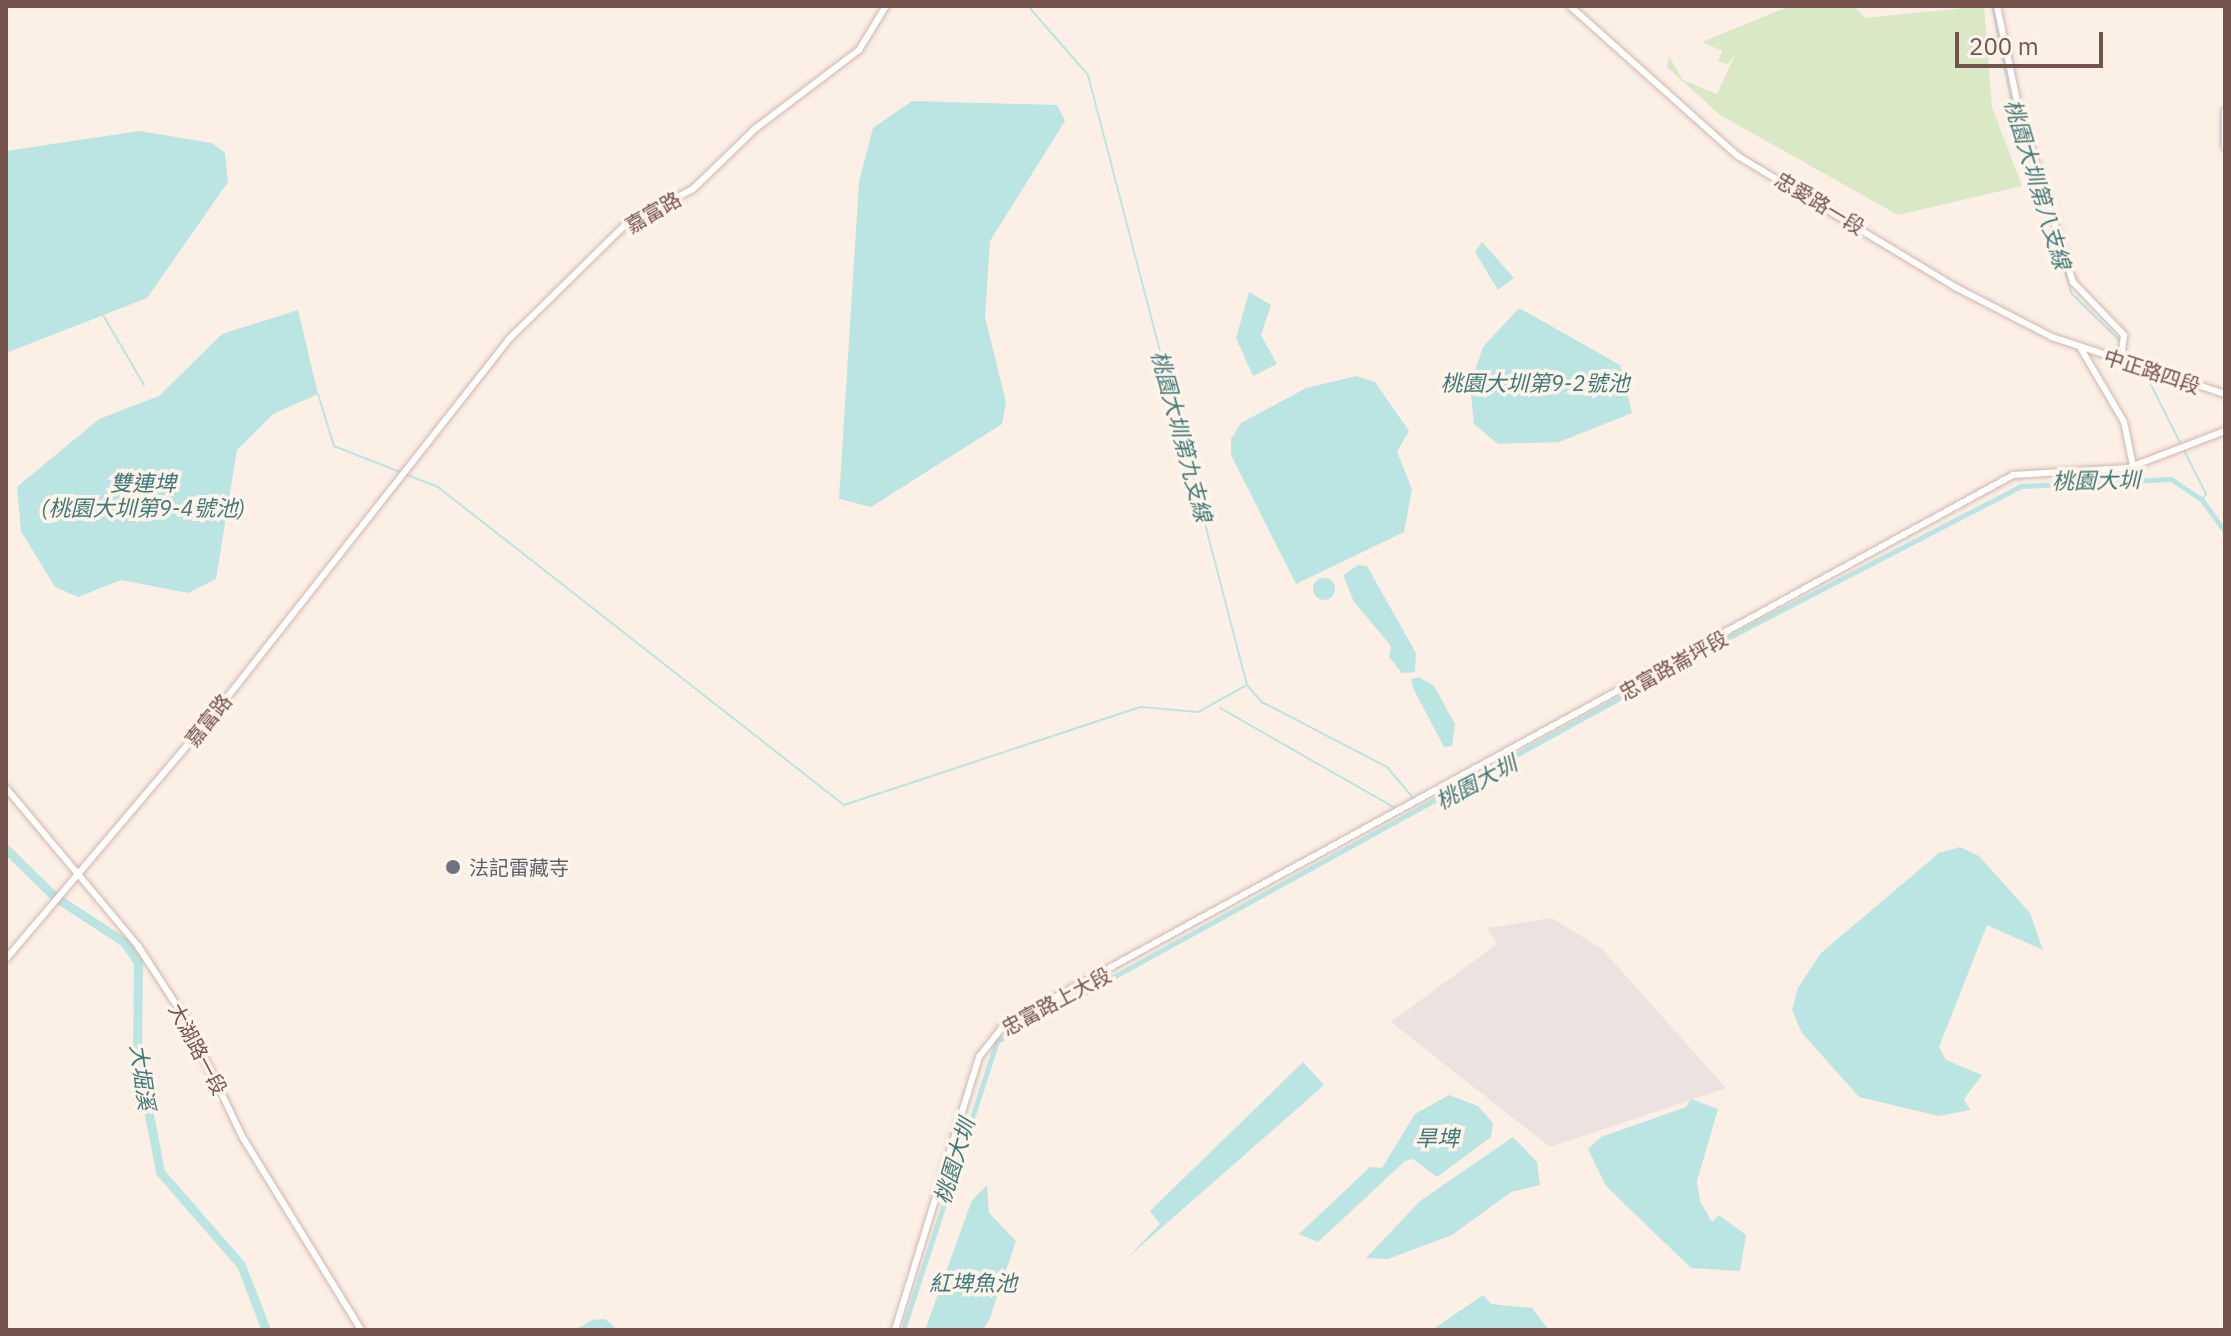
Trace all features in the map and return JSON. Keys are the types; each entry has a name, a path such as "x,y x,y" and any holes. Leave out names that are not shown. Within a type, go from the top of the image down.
{"street":[{"name":"嘉富路","path":"6,959 403,474 509,339 627,223 721,167 756,128 859,50 886,6"},
{"name":"忠愛路一段","path":"1570,6 1588,18 1738,156 2003,314 2080,347"},
{"path":"1997,6 2019,110 2073,282 2124,335 2121,360"},
{"path":"2225,111 2225,147"},
{"path":"2080,347 2124,422 2133,466 2183,443 2225,431"},
{"name":"中正路四段","path":"2080,347 2225,394"},
{"name":"忠富路崙坪段","path":"1223,909 2013,475 2133,466"},
{"name":"大湖路一段","path":"6,788 75,876 138,946 185,1018 243,1138 361,1330"},
{"name":"忠富路上大段","path":"895,1330 990,1037 1223,909"}],"shaded area":[{"path":"1552,918 1602,949 1726,1088 1550,1147 1391,1022 1497,944 1487,928"}],"green space":[{"path":"1790,6 1854,6 1865,18 1984,6 1992,107 2022,186 1898,215 1720,115 1667,67 1669,56 1683,80 1717,94 1735,55 1727,64 1718,61 1722,51 1702,42"}],"water":[{"path":"912,101 1057,105 1065,121 990,241 985,317 1006,402 1002,424 871,507 839,499 859,182 873,128"},
{"path":"139,131 212,143 225,153 228,182 147,298 6,353 6,151"},
{"path":"1482,242 1514,278 1498,290 1475,252"},
{"path":"1249,292 1271,305 1261,335 1277,364 1253,376 1236,338"},
{"name":"桃園大圳第9-2號池","path":"1519,308 1620,365 1632,413 1559,442 1498,444 1474,424 1470,385 1483,347"},
{"name":"雙連埤 (桃園大圳第9-4號池)","path":"298,310 318,394 273,414 237,450 216,579 188,593 121,580 78,597 55,587 21,531 17,487 99,419 159,396 222,334"},
{"path":"1356,376 1375,382 1409,431 1397,452 1412,489 1404,532 1296,584 1231,455 1231,439 1241,423 1306,388"},
{"path":"1358,565 1367,566 1416,653 1415,672 1402,673 1389,657 1391,646 1354,602 1343,575"},
{"path":"1324,578 1332,581 1335,589 1332,597 1324,600 1316,597 1313,589 1316,581"},
{"path":"1419,677 1434,686 1455,724 1452,746 1444,747 1413,688 1411,679"},
{"path":"1960,847 1979,856 2030,913 2043,950 1987,925 1939,1047 1946,1060 1982,1075 1964,1099 1970,1110 1939,1116 1859,1097 1802,1033 1792,1010 1798,988 1821,953 1939,853"},
{"path":"1303,1062 1324,1085 1127,1258 1160,1224 1150,1211"},
{"name":"旱埤","path":"1449,1095 1478,1106 1493,1123 1491,1137 1437,1177 1413,1159 1405,1161 1318,1242 1299,1234 1370,1167 1382,1168 1415,1114"},
{"path":"1691,1099 1718,1109 1697,1181 1700,1201 1712,1222 1719,1215 1746,1235 1740,1271 1691,1268 1606,1186 1588,1149 1601,1137 1686,1107"},
{"path":"1513,1137 1537,1162 1540,1185 1511,1192 1452,1235 1388,1259 1366,1258 1420,1201"},
{"name":"紅埤魚池","path":"987,1185 989,1213 1016,1241 990,1318 983,1330 925,1330 972,1200"},
{"path":"1483,1295 1491,1304 1532,1308 1549,1330 1432,1330"},
{"path":"605,1319 618,1330 575,1330 592,1320"}],"waterway":[{"name":"桃園大圳第九支線","path":"1028,6 1088,75 1247,685 1262,702 1387,767 1414,799"},
{"name":"桃園大圳第八支線","path":"1992,6 2014,114 2031,160"},
{"name":"桃園大圳第八支線","path":"2061,254 2071,293 2120,341"},
{"path":"103,315 144,385"},
{"name":"桃園大圳第八支線","path":"2149,381 2206,494 2202,500"},
{"path":"318,394 334,446 438,487 844,805 1141,707 1198,712 1247,685"},
{"name":"桃園大圳","path":"903,1330 997,1041 1743,630 2021,486 2171,479 2202,500 2225,532"},
{"path":"1220,708 1395,808"},
{"name":"大堀溪","path":"6,849 55,897 124,942 138,962 137,1052 160,1172 241,1265 266,1330"}],"place":[{"name":"法記雷藏寺","path":"453,867"}]}
